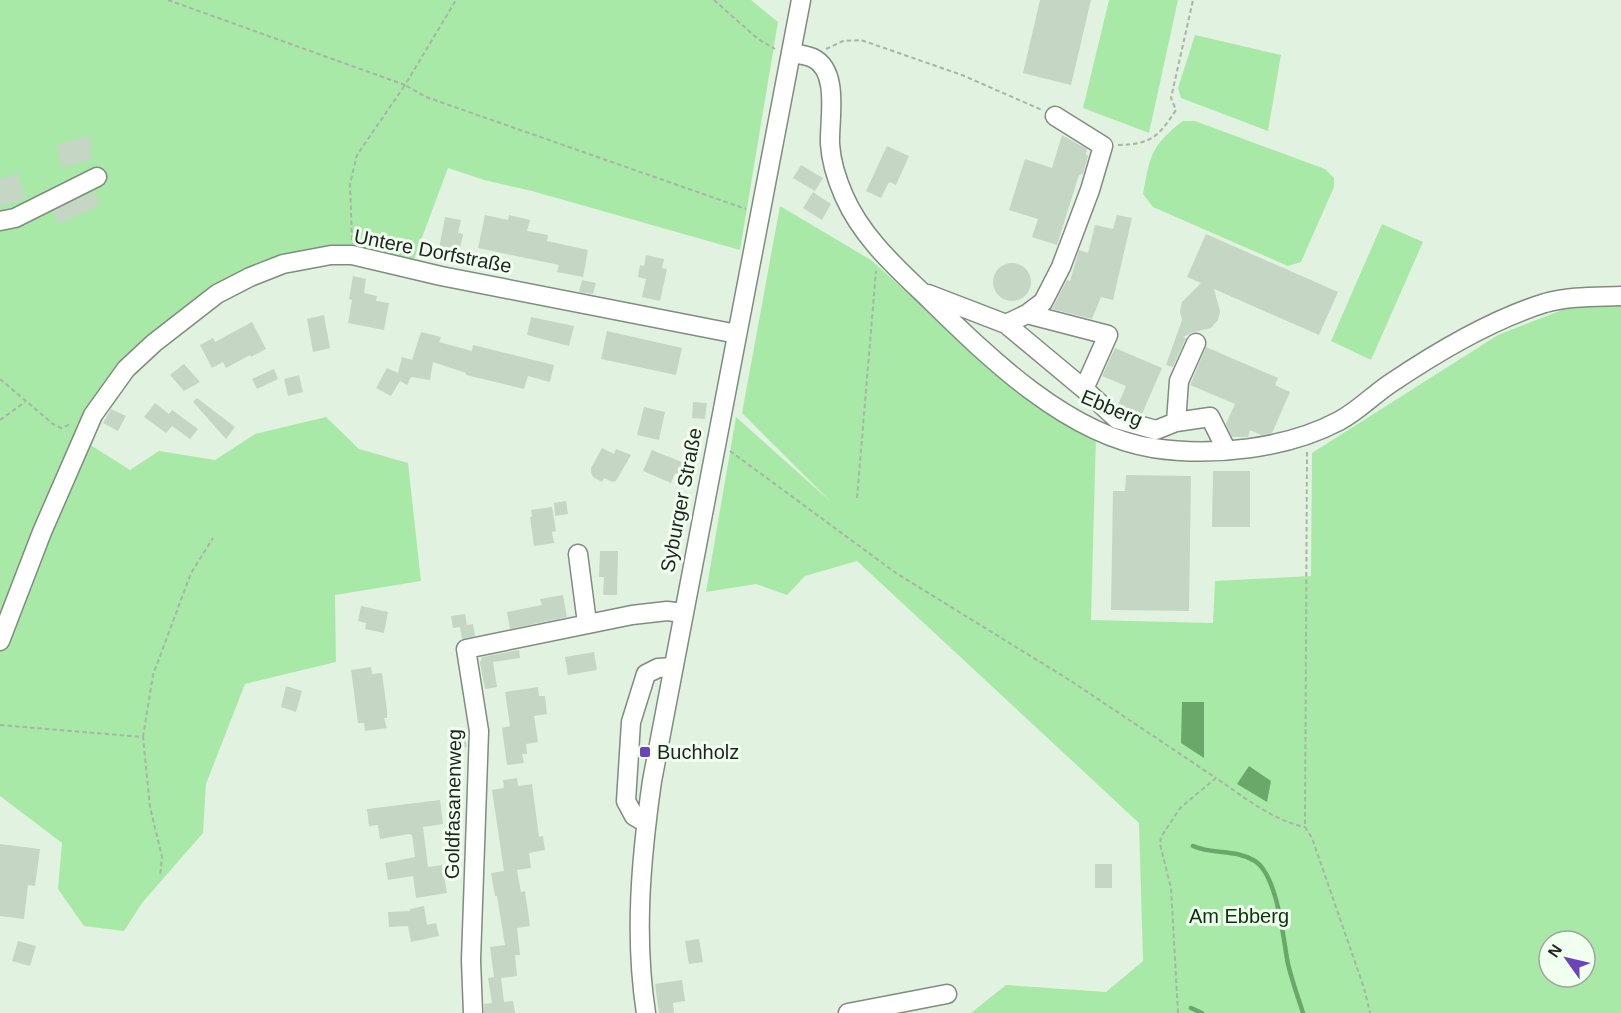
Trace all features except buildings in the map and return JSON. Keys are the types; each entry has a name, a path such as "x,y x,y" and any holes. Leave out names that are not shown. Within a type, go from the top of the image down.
{"street":[{"name":"Syburger Straße","path":"646,1013 639,930 646,823 683,613 801,0"},
{"path":"791,53 814,58"},
{"name":"Ebberg","path":"814,58 821,65 831,88 830,144 840,186 859,224 882,255 976,346 1009,374 1073,418 1133,444 1170,450 1226,449 1268,446 1307,435 1340,421 1389,384 1444,351 1516,315 1545,303 1621,296"},
{"path":"1006,324 1027,314 1043,302 1061,267 1090,190 1103,146 1055,116"},
{"path":"0,221 15,218 97,177"},
{"name":"Untere Dorfstraße","path":"0,640 42,532 93,415 126,369 154,343 217,294 250,276 284,264 332,255 352,255 452,278 737,334"},
{"path":"921,292 1006,324 1117,419 1156,430 1176,422 1210,417 1226,449"},
{"path":"1027,314 1107,335 1084,389"},
{"path":"1176,422 1179,381 1196,343"},
{"path":"578,554 587,623"},
{"name":"Goldfasanenweg","path":"473,1013 471,960 479,731 466,649 587,623 667,611 683,613"},
{"path":"646,823 634,816 626,801 631,722 646,674 658,668 673,667"},
{"path":"848,1013 946,994"}],"path":[{"path":"168,0 405,85 426,97 760,214"},
{"path":"352,255 350,184 357,155 405,85 456,0"},
{"path":"714,0 758,39 775,49 791,53"},
{"path":"1103,146 1148,142 1158,135 1176,110 1171,98 1192,0"},
{"path":"814,58 836,43 852,39 861,40 962,75 1055,116"},
{"path":"857,498 875,273 882,255"},
{"path":"0,379 25,402 61,428 93,415"},
{"path":"0,420 25,402"},
{"path":"1307,435 1305,827 1316,849 1364,988 1370,1013"},
{"path":"716,440 896,573 1071,681 1269,813 1292,824 1305,827"},
{"path":"160,876 162,857 150,807 143,737 153,675 191,573 213,538"},
{"path":"0,725 143,737"},
{"path":"1178,1013 1171,888 1160,844 1161,837 1180,808 1216,778"}],"green space":[{"path":"0,0 751,0 778,22 740,250 532,191 484,180 448,168 414,259 332,250 284,258 140,348 78,437 130,470 159,451 215,460 255,434 326,417 359,449 408,463 421,581 335,595 336,662 245,684 206,784 203,833 142,903 124,931 84,926 58,889 62,843 0,796"},
{"path":"1109,0 1178,0 1149,133 1083,108"},
{"path":"1195,35 1281,55 1268,131 1181,98 1178,88"},
{"path":"1183,121 1195,121 1325,169 1334,178 1334,187 1301,262 1288,266 1153,207 1143,194 1150,161 1164,137"},
{"name":"Am Ebberg","path":"780,206 871,260 998,375 1096,436 1091,620 1213,623 1215,581 1311,576 1312,453 1498,335 1575,305 1621,302 1621,1013 971,1013 1006,985 1106,992 1143,961 1139,823 857,561 805,576 787,595 756,584 706,592 736,417 831,502 742,413"},
{"path":"1382,224 1423,242 1371,360 1331,341"}],"shaded area":[{"path":"1182,702 1204,702 1204,758 1181,743"},
{"path":"1249,766 1271,781 1267,802 1237,784"}],"waterway":[{"path":"1193,846 1248,857 1263,869 1274,894 1288,964 1303,1013"},
{"path":"1191,1008 1202,1013"}],"place":[{"name":"Buchholz","path":"645,752"}]}
